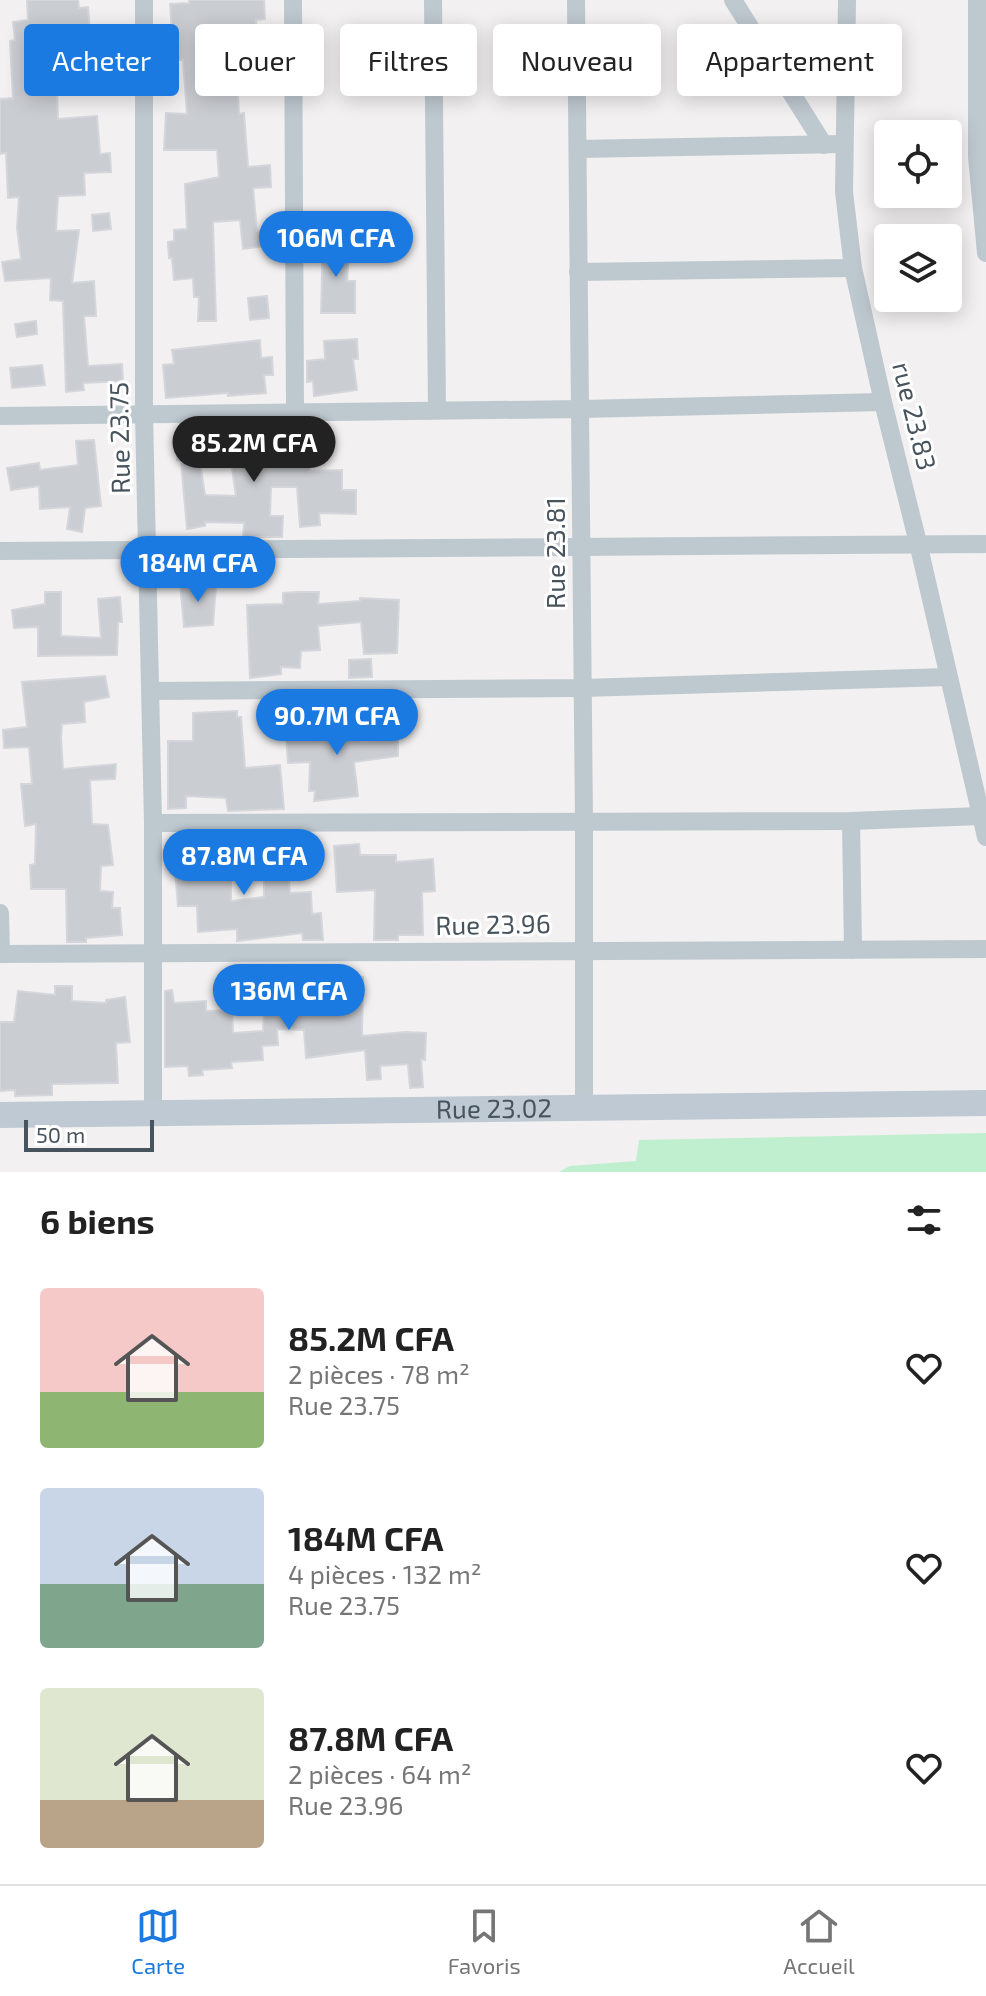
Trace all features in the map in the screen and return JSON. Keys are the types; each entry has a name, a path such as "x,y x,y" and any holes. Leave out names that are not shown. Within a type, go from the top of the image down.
{"street":[{"name":"Rue 23.75","path":"144,0 144,414 153,823 153,1114"},
{"path":"293,0 295,410"},
{"path":"433,0 437,409"},
{"name":"Rue 23.81","path":"576,0 584,1107"},
{"path":"733,0 833,144"},
{"name":"rue 23.83","path":"847,0 833,144 844,192 853,268 986,837"},
{"path":"977,0 986,253"},
{"path":"578,149 833,144"},
{"path":"578,272 853,268"},
{"path":"0,416 883,402"},
{"path":"0,551 986,544"},
{"path":"151,691 583,688 948,677"},
{"path":"153,823 851,821 980,816"},
{"path":"851,821 853,950"},
{"path":"0,913 0,954"},
{"name":"Rue 23.96","path":"0,954 986,949"},
{"name":"Rue 23.02","path":"0,1115 986,1103"}],"green space":[{"path":"986,1133 986,1172 559,1172 570,1166 636,1161 639,1140"}],"building":[{"path":"27,0 78,0 79,8 88,7 89,24 24,24 24,96 57,96 58,119 97,116 100,154 110,153 111,172 84,173 85,195 58,196 56,231 79,230 72,283 94,281 96,316 84,316 88,366 122,364 123,381 83,383 84,390 66,392 63,301 50,300 51,278 5,281 2,262 21,259 17,228 19,197 8,198 6,153 0,154 0,99 13,98 10,41 15,40 13,22 28,20"},
{"path":"189,0 264,0 265,19 256,20 256,24 195,24 195,96 238,96 239,114 244,113 248,167 270,165 271,187 253,188 257,231 265,230 266,246 243,249 240,220 213,222 216,321 198,321 199,297 194,297 193,278 174,280 172,258 169,258 168,242 174,241 174,230 187,229 185,184 219,177 217,150 164,150 166,113 187,114 183,60 179,60 179,24 171,24 170,4 189,3"},
{"path":"109,213 111,229 93,231 92,215"},
{"path":"323,237 342,238 342,247 349,248 347,281 355,281 355,313 321,313"},
{"path":"267,296 269,318 250,320 248,298"},
{"path":"36,321 37,334 17,337 15,324"},
{"path":"357,339 358,359 353,359 357,390 314,396 313,381 307,382 307,361 325,359 324,341"},
{"path":"260,340 261,358 272,357 273,375 264,375 266,393 166,398 163,365 174,364 172,350"},
{"path":"42,365 45,385 12,388 10,368"},
{"path":"278,427 280,466 310,466 310,471 342,470 342,490 356,490 356,514 319,513 320,525 300,527 297,487 271,487 270,516 283,516 282,537 243,537 244,523 205,522 205,526 187,529 181,461 177,460 181,439 210,444 210,436 256,433 256,429","holes":["231,461 236,496 205,495 200,463"]},
{"path":"94,440 101,506 85,508 82,532 67,529 70,507 40,509 39,486 11,490 7,468 39,463 40,470 78,465 76,441"},
{"path":"201,581 202,586 216,586 213,625 184,627 180,582"},
{"path":"45,592 61,592 61,636 101,638 98,599 120,597 122,622 118,622 117,655 38,656 38,627 14,628 12,610 45,604"},
{"path":"319,592 318,604 360,601 360,598 399,600 397,653 364,654 361,622 318,626 320,650 301,651 300,668 281,667 281,674 250,678 247,605 283,604 283,593"},
{"path":"371,659 372,677 349,678 349,660"},
{"path":"105,676 109,697 84,702 85,722 62,724 61,739 63,769 116,764 115,779 90,780 92,824 108,825 113,865 101,866 100,891 113,892 112,908 120,908 122,935 67,942 66,889 31,889 30,865 35,864 36,824 25,826 21,784 32,784 29,747 4,748 3,730 27,727 22,682"},
{"path":"237,711 237,717 241,717 245,768 280,765 284,809 228,811 226,798 186,796 186,808 168,809 168,741 193,741 193,713"},
{"path":"359,714 361,742 398,738 398,756 354,762 358,796 314,801 315,791 309,791 310,762 288,763 286,737 323,735 323,727 335,727 334,716"},
{"path":"359,844 360,855 396,855 396,862 433,859 435,891 422,892 423,935 398,935 398,940 374,940 375,890 337,892 334,846"},
{"path":"204,847 204,854 226,853 227,856 256,849 260,863 231,871 231,901 264,897 264,854 287,855 290,893 311,892 312,914 321,913 323,940 303,940 302,933 237,941 237,929 198,932 197,906 178,906 174,857 184,857 183,848"},
{"path":"339,976 363,977 362,1036 426,1033 425,1060 421,1059 423,1087 410,1088 408,1064 380,1066 381,1079 367,1080 365,1050 306,1058 304,1030 277,1029 278,1045 262,1046 263,1060 231,1062 232,1068 202,1070 203,1075 189,1076 188,1066 165,1067 165,991 172,990 174,1003 206,1001 206,1011 232,1010 233,1033 263,1031 265,994 275,994 275,1006 289,1007 288,985 339,982"},
{"path":"55,986 72,986 72,1001 106,1003 106,1000 125,997 130,1042 116,1043 118,1083 52,1084 52,1095 15,1096 15,1090 0,1091 0,1022 14,1022 18,991 55,995"}]}
